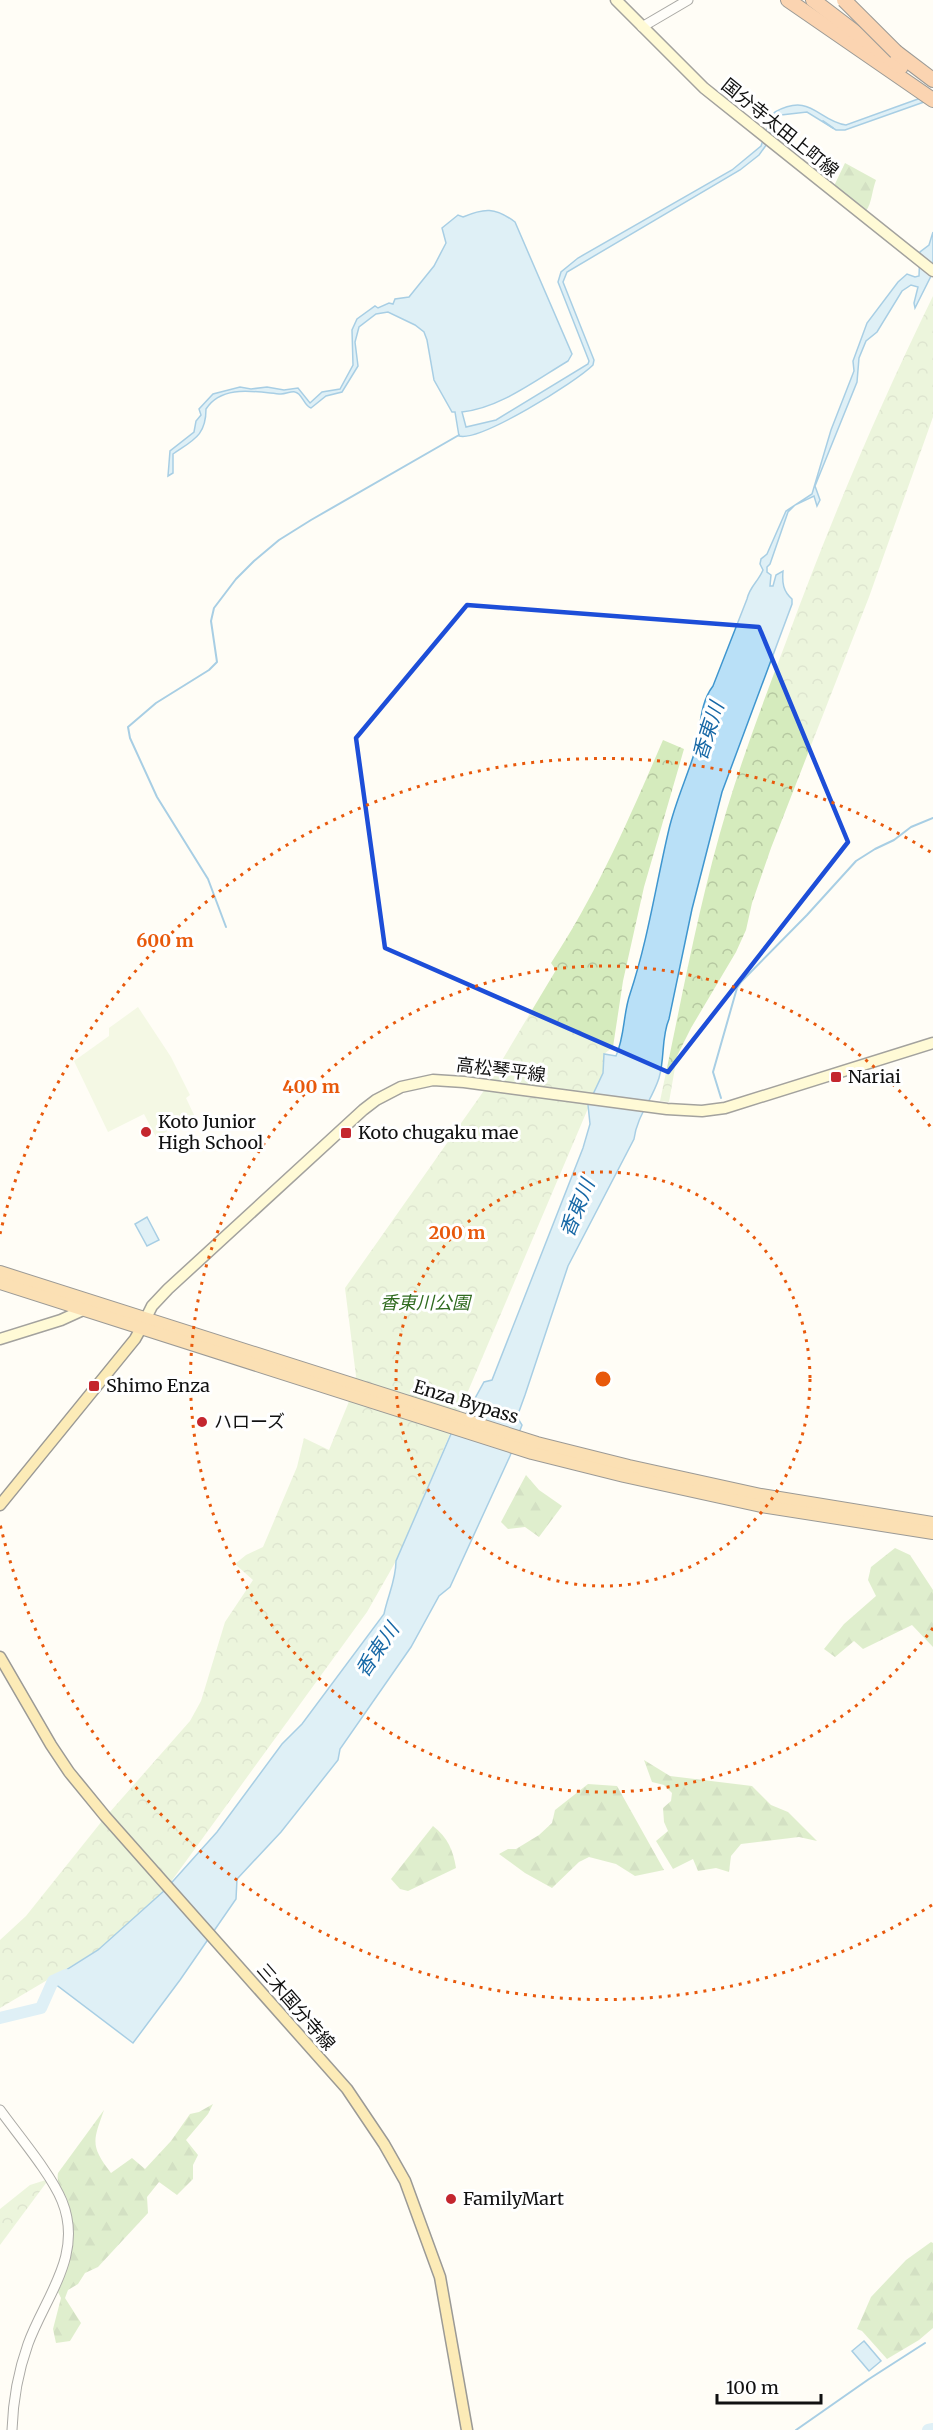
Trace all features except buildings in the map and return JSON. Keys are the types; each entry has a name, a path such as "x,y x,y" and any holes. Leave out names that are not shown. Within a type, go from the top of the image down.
{"highway":[{"path":"788,0 931,91"},
{"path":"804,0 931,91"},
{"path":"813,0 931,91"},
{"path":"828,0 896,52"},
{"path":"838,0 933,73"},
{"path":"844,0 931,91"},
{"name":"Enza Bypass","path":"0,1272 85,1305"},
{"name":"Enza Bypass","path":"0,1283 144,1323 624,1476 762,1506 933,1533"},
{"name":"Enza Bypass","path":"526,1445 761,1495 933,1523"}],"main road":[{"name":"国分寺太田上町線","path":"616,0 685,72 766,140 933,272"},
{"name":"高松琴平線","path":"144,1323 152,1306 168,1289 295,1170 376,1100 401,1087 433,1080 702,1111 725,1108 933,1043"},
{"path":"0,1339 61,1320 85,1305"},
{"path":"0,1505 144,1323"},
{"name":"三木国分寺線","path":"0,1657 69,1772 105,1816 347,2089 363,2111 405,2181 441,2277 467,2430"}],"street":[{"path":"642,27 688,0"},
{"path":"0,2110 49,2178 62,2201 68,2235 66,2257 58,2282 28,2343 17,2383 12,2430"}],"highlighted area":[{"path":"467,605 759,627 848,842 668,1072 385,948 356,738"}],"green space":[{"path":"845,163 876,180 866,211 834,186"},
{"path":"933,296 933,417 869,597 771,848 752,903 746,930 677,1056 669,1102 660,1101 707,881 740,767 837,510"},
{"name":"香東川公園","path":"663,740 684,749 644,887 623,981 613,1047 604,1054 603,1073 396,1561 367,1612 165,1890 98,1950 0,2008 0,1940 26,1916 102,1821 190,1721 201,1701 225,1622 253,1580 235,1564 246,1555 263,1547 297,1467 304,1438 329,1450 348,1404 356,1376 345,1288 483,1092 556,970 551,963 598,882"},
{"path":"138,1007 171,1057 190,1095 186,1098 195,1117 156,1137 144,1114 108,1132 74,1061 109,1036 109,1028"},
{"path":"526,1475 539,1490 562,1506 539,1537 525,1527 508,1529 501,1522"},
{"path":"895,1548 910,1555 933,1590 933,1647 912,1625 863,1649 854,1641 835,1657 824,1649 844,1624 876,1596 868,1580 871,1567"},
{"path":"644,1760 670,1776 752,1786 771,1805 788,1812 817,1841 799,1837 741,1844 731,1856 729,1872 716,1868 698,1871 693,1859 673,1869 656,1841 668,1831 664,1822 663,1808 671,1801 672,1793 664,1785 652,1782"},
{"path":"588,1784 617,1786 664,1870 635,1876 616,1864 589,1857 579,1862 552,1888 525,1873 499,1854 508,1849 516,1849 539,1835 552,1823 555,1810"},
{"path":"433,1826 449,1845 456,1868 408,1891 400,1889 391,1879"},
{"path":"213,2104 208,2114 186,2140 198,2155 193,2165 193,2179 177,2195 159,2182 147,2197 148,2213 98,2267 85,2273 78,2284 68,2290 65,2298 81,2323 70,2341 56,2343 53,2329 61,2298 58,2292 69,2258 72,2235 70,2211 59,2184 58,2173 104,2110 96,2143 100,2156 111,2173 132,2158 145,2169 171,2141 190,2114"},
{"path":"49,2179 0,2245 0,2209 30,2185"},
{"path":"931,2242 933,2243 933,2328 919,2340 887,2359 862,2331 857,2329 871,2297 906,2260"}],"water":[{"path":"933,91 933,97 924,102 845,130 836,130 807,112 781,115 772,137 759,155 740,170 567,272 563,282 594,360 593,365 549,397 506,421 486,430 459,436 455,412 452,412 434,380 424,332 388,312 376,314 359,327 355,342 358,366 342,392 326,396 311,408 295,392 281,394 240,391 221,396 206,409 204,425 197,436 173,454 173,473 168,476 170,451 194,432 196,421 201,415 199,409 213,394 240,387 251,389 267,387 284,390 298,388 310,403 322,392 340,389 353,365 352,330 357,319 375,306 378,308 389,303 393,304 395,299 409,297 434,266 446,243 442,228 458,215 463,217 489,210 515,222 572,354 568,361 504,399 462,412 466,427 496,420 588,364 589,361 558,282 561,272 578,258 732,170 761,146 775,112 797,105 806,106 846,125 918,99"},
{"path":"933,232 933,272 915,308 918,287 911,285 902,291 877,332 866,341 859,358 857,382 815,486 820,500 817,506 814,496 796,505 812,494 831,430 854,371 853,361 867,323 898,282 907,274 919,276 920,252 929,245"},
{"path":"795,505 788,512 767,567 767,572 771,575 770,586 773,586 776,575 783,571 784,587 792,599 792,604 722,792 692,909 665,1033 659,1078 638,1123 634,1139 568,1266 517,1417 522,1425 510,1456 450,1587 439,1596 411,1647 340,1749 338,1760 281,1832 237,1879 236,1899 133,2043 50,1980 98,1950 165,1890 217,1832 282,1744 302,1724 384,1614 396,1561 451,1434 468,1411 484,1382 492,1380 583,1148 590,1124 588,1105 603,1073 604,1054 616,1056 619,1048 669,829 695,751 705,701 748,595 763,570 760,564 761,559 767,554 786,511"},
{"path":"147,1217 159,1240 147,1246 135,1224"},
{"path":"864,2341 881,2361 869,2371 852,2351"}],"waterway":[{"path":"823,121 833,128"},
{"path":"226,927 208,879 157,797 130,738 128,727 156,703 209,670 217,662 211,621 214,608 236,579 254,561 279,540 311,520 459,435"},
{"path":"721,1098 713,1072 737,988 741,982 856,861 894,840 911,827 933,818"},
{"name":"香東川","path":"0,2018 41,2008 53,1981 66,1975"},
{"path":"796,2430 925,2343"},
{"path":"928,2430 933,2429"}],"place":[{"name":"Nariai","path":"836,1077"},
{"name":"Koto Junior High School","path":"146,1132"},
{"name":"Koto chugaku mae","path":"346,1133"},
{"name":"Shimo Enza","path":"94,1386"},
{"name":"ハローズ","path":"202,1422"},
{"name":"FamilyMart","path":"451,2199"}]}
